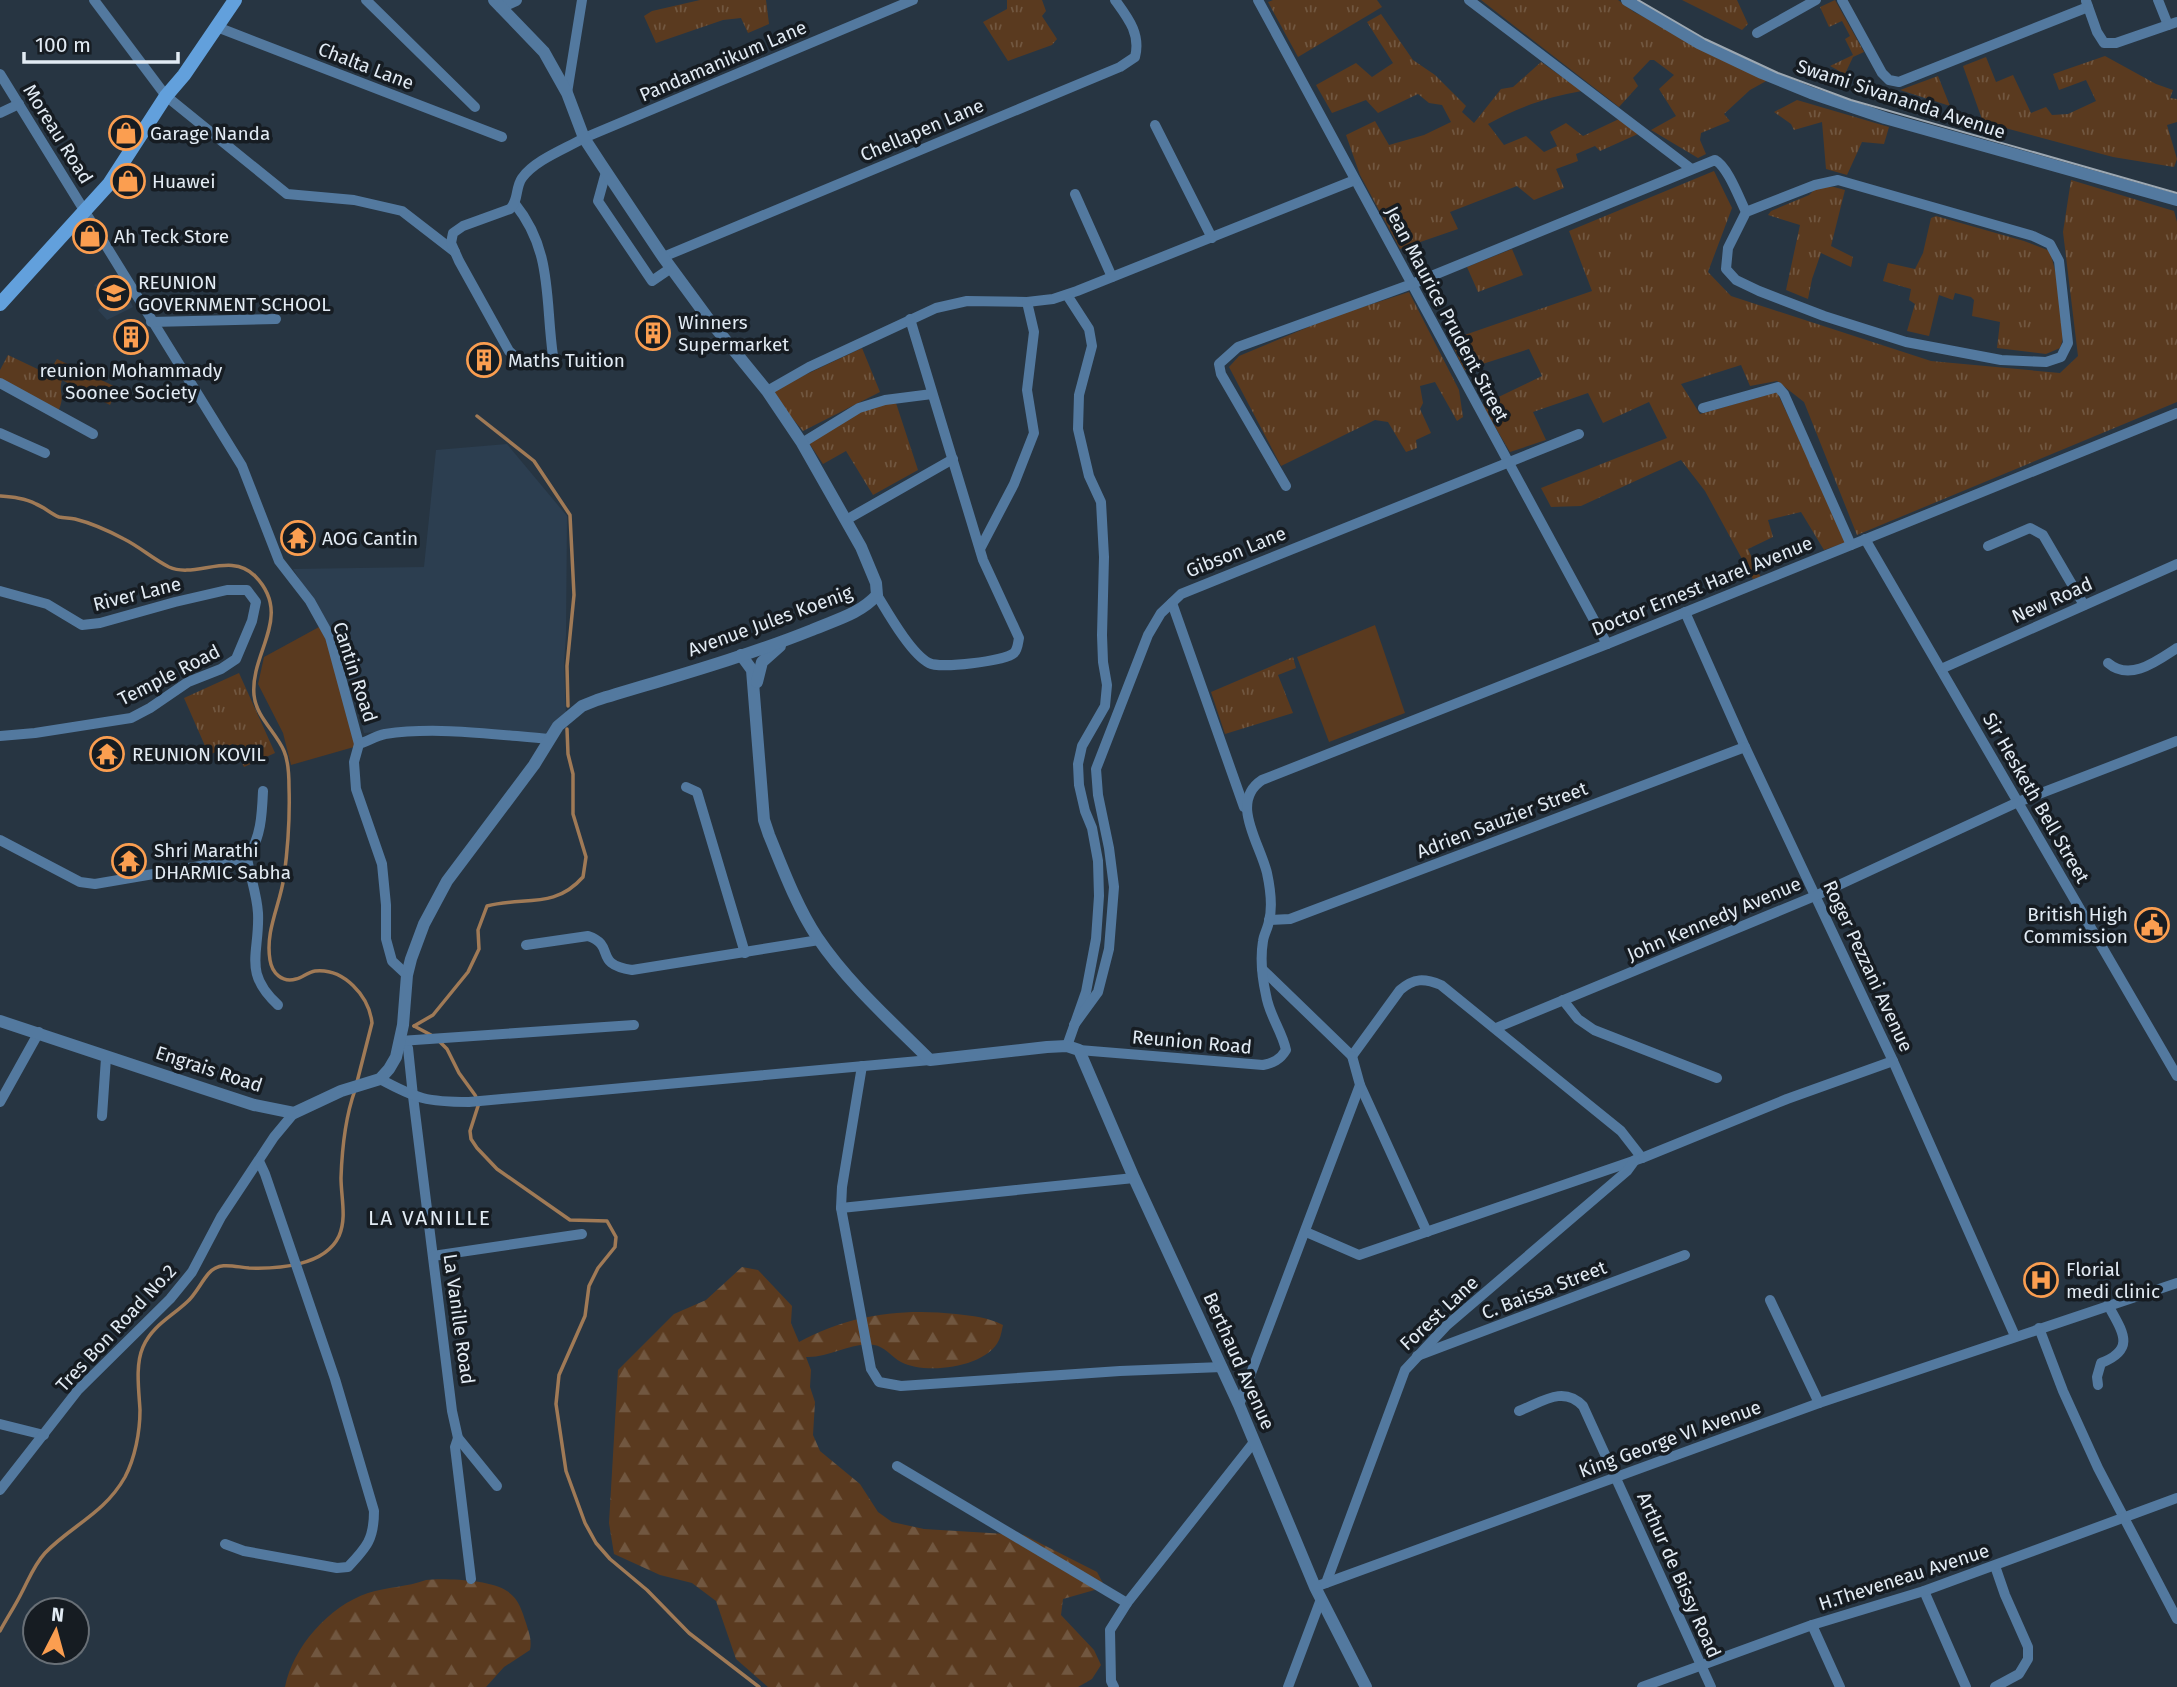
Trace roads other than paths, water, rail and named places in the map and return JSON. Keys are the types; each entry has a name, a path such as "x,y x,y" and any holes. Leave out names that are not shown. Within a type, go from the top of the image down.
{"main road":[{"path":"0,304 109,184 166,96 184,75 235,0"}],"street":[{"path":"94,0 166,96 287,194 306,189 388,201 403,207 453,247 509,351 523,364"},
{"path":"366,0 475,107"},
{"path":"498,3 516,0"},
{"path":"566,93 582,0"},
{"name":"Pandamanikum Lane","path":"515,204 518,184 523,176 538,164 584,138 913,0"},
{"name":"Chellapen Lane","path":"606,172 598,201 652,281 667,263 1120,66 1135,57 1138,44 1136,34 1115,0"},
{"name":"Jean Maurice Prudent Street","path":"1258,0 1607,644"},
{"path":"1469,0 1690,168"},
{"name":"Swami Sivananda Avenue","path":"1627,0 1699,43 1811,93 1885,118 2177,201"},
{"path":"1757,33 1816,0"},
{"path":"1842,0 1882,73 1889,80 1899,82 2087,3 2104,44 2116,43 2173,23 2158,0"},
{"name":"Avenue Jules Koenig","path":"375,1081 390,1069 396,1058 403,1025 407,975 424,924 447,881 534,765 558,726 582,706 788,639 854,613 866,607 877,595 871,570 802,443 767,391 667,263 606,172 584,138 566,93 544,52 498,3"},
{"name":"Chalta Lane","path":"217,27 502,137"},
{"name":"Moreau Road","path":"0,74 85,212"},
{"path":"0,113 19,104"},
{"path":"1155,125 1212,238"},
{"path":"1286,486 1220,374 1219,364 1238,347 1412,284 1715,160 1721,162 1746,212"},
{"path":"767,391 809,367 936,308 967,301 1027,302 1067,295 1355,180"},
{"path":"1838,180 2033,236 2050,244 2059,261 2068,343 2061,357 2046,362 2001,360 1906,342 1824,316 1759,291 1736,280 1726,268 1728,248 1746,212 1815,184 1838,180"},
{"path":"1075,194 1112,277"},
{"path":"453,247 453,233 463,226 510,209 515,204 529,221 540,249 546,279 553,356"},
{"name":"Cantin Road","path":"85,212 242,466 279,561 310,601 330,638 359,744"},
{"path":"294,1113 353,1086 375,1081 434,1102 469,1102 1073,1048 1074,1025 1086,992 1096,939 1098,896 1098,860 1079,785 1078,764 1082,746 1105,706 1107,685 1102,635 1104,557 1101,502 1089,476 1078,429 1079,395 1092,346 1089,329 1067,295"},
{"path":"980,549 1014,484 1034,433 1027,390 1034,332 1027,302"},
{"path":"151,322 276,319"},
{"path":"877,595 902,634 928,663 939,666 1004,657 1014,652 1019,638 993,584 980,549 910,320"},
{"path":"0,383 93,434"},
{"path":"1703,408 1778,387 1784,394 1851,545"},
{"path":"802,443 859,408 885,400 932,394"},
{"name":"Doctor Ernest Harel Avenue","path":"1246,804 1252,786 1262,780 1607,644 2177,413"},
{"path":"0,433 45,453"},
{"name":"Gibson Lane","path":"1074,1025 1098,992 1109,950 1114,887 1096,769 1147,635 1161,614 1181,594 1579,434"},
{"path":"846,520 953,459"},
{"path":"1988,547 2031,528 2043,535 2084,605"},
{"name":"Sir Hesketh Bell Street","path":"1865,539 2177,1076"},
{"name":"New Road","path":"1941,669 2177,564"},
{"name":"River Lane","path":"0,591 47,604 82,625 100,623 227,590 247,590"},
{"name":"Temple Road","path":"0,736 131,718 188,682 221,669 236,659 252,621 256,602 247,590"},
{"name":"Reunion Road","path":"1073,1048 1263,1065 1273,1063 1286,1051 1266,997 1261,967 1262,944 1269,920 1267,873 1246,804 1172,603"},
{"name":"Roger Pezzani Avenue","path":"1685,612 1745,747 1893,1060 2015,1336"},
{"path":"755,690 761,666 767,657 788,639"},
{"path":"2108,663 2119,670 2140,669 2155,663 2177,648"},
{"path":"747,654 761,666"},
{"path":"747,654 755,690 764,820 780,863 818,940 874,1004 930,1060"},
{"path":"407,975 392,961 386,939 382,864 356,789 354,762 359,744 383,734 473,733 550,739"},
{"name":"John Kennedy Avenue","path":"1496,1028 1815,895 2018,802 2177,741"},
{"name":"Adrien Sauzier Street","path":"1269,920 1290,919 1745,747"},
{"path":"686,787 697,792 746,953"},
{"path":"0,840 80,882 95,884 247,858 255,847 262,815 263,791"},
{"path":"247,858 258,913 253,964 268,996 278,1005"},
{"path":"526,945 588,936 602,944 608,962 613,966 632,970 818,940"},
{"path":"1261,967 1352,1056 1360,1085 1427,1232"},
{"path":"1352,1056 1400,990 1410,982 1420,979 1441,985 1621,1131 1639,1159"},
{"path":"1563,1000 1578,1019 1594,1030 1717,1078"},
{"name":"Engrais Road","path":"0,1021 254,1105 294,1113"},
{"path":"400,1041 634,1025"},
{"path":"0,1102 38,1032"},
{"name":"La Vanille Road","path":"400,1041 408,1048 452,1411 458,1438 497,1486"},
{"name":"Berthaud Avenue","path":"1073,1048 1222,1367 1366,1687"},
{"path":"102,1116 106,1058"},
{"path":"1306,1232 1359,1255 1639,1159 1787,1099 1893,1060"},
{"path":"862,1066 841,1208 871,1369 880,1382 901,1386 1222,1367"},
{"path":"1239,1405 1360,1085"},
{"name":"Tres Bon Road No.2","path":"0,1490 85,1382 170,1299 192,1272 221,1217 294,1113"},
{"name":"Forest Lane","path":"1288,1687 1321,1590 1405,1370 1446,1326 1639,1159"},
{"path":"225,1544 337,1568 348,1567 374,1532 374,1511 335,1380 259,1161"},
{"path":"841,1208 1134,1178"},
{"path":"433,1256 582,1234"},
{"name":"C. Baissa Street","path":"1415,1357 1685,1255"},
{"name":"King George VI Avenue","path":"1321,1590 1819,1403 2177,1283"},
{"path":"1770,1300 1819,1403"},
{"path":"2098,1385 2101,1363 2116,1357 2124,1345 2123,1335 2108,1305"},
{"path":"2039,1328 2098,1468 2177,1619"},
{"name":"Arthur de Bissy Road","path":"1519,1411 1560,1395 1574,1397 1583,1406 1710,1687"},
{"path":"0,1424 44,1435"},
{"name":"La Vanille Road","path":"458,1438 455,1447 471,1579"},
{"path":"1114,1687 1111,1681 1110,1630 1127,1603 1254,1442"},
{"path":"897,1466 1127,1603"},
{"name":"H.Theveneau Avenue","path":"1642,1687 1812,1625 1995,1566 2177,1498"},
{"path":"1995,1566 2028,1647 2028,1659 2019,1674 1996,1687"},
{"path":"1924,1591 1966,1687"},
{"path":"1812,1625 1840,1687"}],"waterway":[{"path":"477,416 534,461 570,515 574,595 567,666 568,706"},
{"path":"0,496 27,500 59,517 100,527 169,567 179,570 224,565 245,569 255,576 266,591 271,605 271,620 254,679 254,695 258,710 285,755 289,798 285,866 271,928 270,960 275,973 286,980 315,971 326,971 345,979 360,994 366,1003 372,1023 357,1082"},
{"path":"414,1026 433,1015 468,972 479,949 478,930 487,906 549,898 561,894 583,877 586,857 573,814 573,774 568,754 567,729"},
{"path":"414,1026 431,1035"},
{"path":"440,1042 447,1049 479,1103 470,1131 471,1139 477,1148 497,1169 570,1220 607,1221 616,1237 615,1247 598,1268 589,1286 585,1316 559,1375 556,1404 566,1471 585,1523 596,1543 610,1559 647,1590 689,1633 759,1687"},
{"path":"0,1631 41,1558 55,1543 98,1510 117,1490 129,1470 139,1427 139,1362 151,1333 190,1299 213,1269 223,1266 261,1268 300,1264 323,1254 339,1236 343,1215 343,1144 355,1090"}],"tram line":[{"path":"1638,0 1705,39 1778,73 1851,100 2177,193"}],"place":[{"name":"Garage Nanda","path":"126,133"},
{"name":"Huawei","path":"128,181"},
{"name":"Ah Teck Store","path":"90,236"},
{"name":"REUNION GOVERNMENT SCHOOL","path":"114,293"},
{"name":"Winners Supermarket","path":"653,333"},
{"name":"reunion Mohammady Soonee Society","path":"131,337"},
{"name":"Maths Tuition","path":"484,360"},
{"name":"AOG Cantin","path":"298,538"},
{"name":"REUNION KOVIL","path":"107,754"},
{"name":"Shri Marathi DHARMIC Sabha","path":"129,861"},
{"name":"British High Commission","path":"2152,925"},
{"name":"Florial medi clinic","path":"2041,1280"}],"district":[{"name":"LA VANILLE","path":"430,1218"}]}
